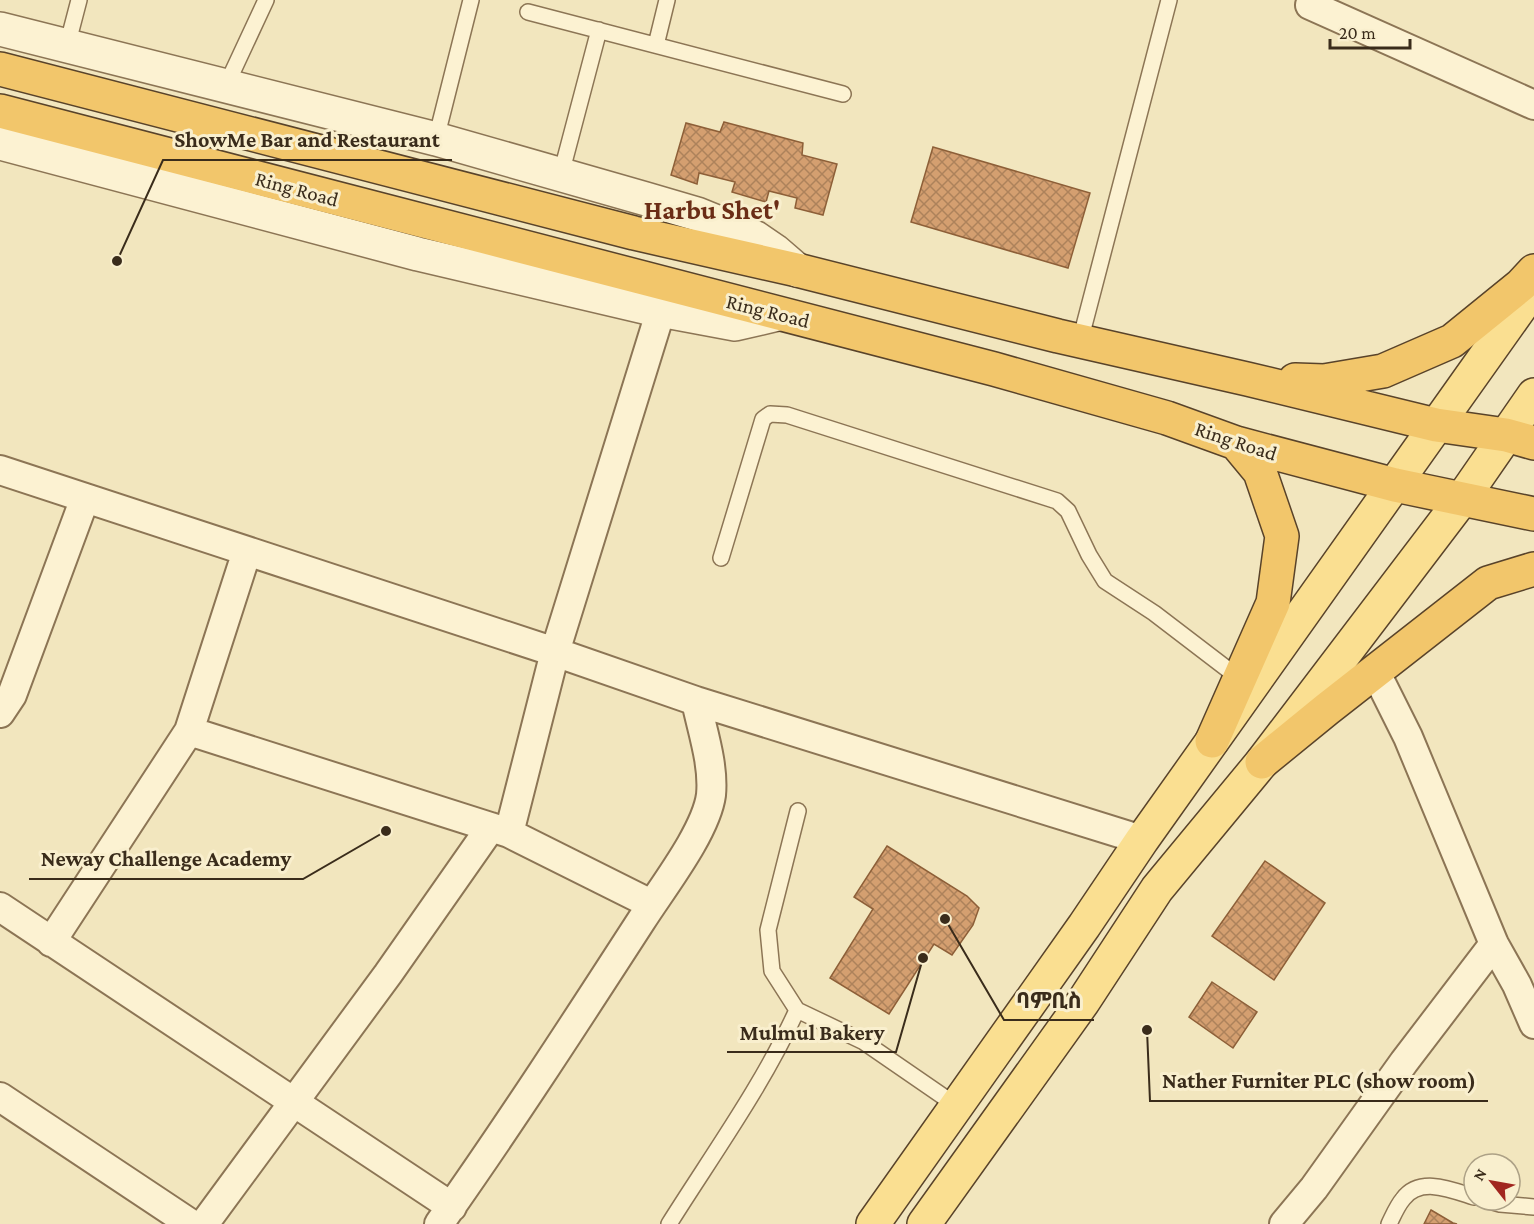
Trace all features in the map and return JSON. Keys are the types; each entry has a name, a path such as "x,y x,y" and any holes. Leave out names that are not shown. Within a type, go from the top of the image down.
{"highway":[{"name":"Ring Road","path":"0,69 634,233 797,270 1080,341 1436,425 1520,439"},
{"name":"Ring Road","path":"0,111 1004,371 1167,418 1236,443 1395,485 1534,514"},
{"path":"1247,379 1324,381 1383,371 1452,341 1534,272"},
{"path":"1212,741 1273,603 1282,536 1260,472 1236,443"},
{"path":"1262,762 1488,583 1534,569"}],"main road":[{"path":"873,1224 1534,288"},
{"path":"924,1224 1083,1002 1157,889 1262,762 1462,499 1520,439 1534,395"}],"street":[{"path":"1310,5 1534,105"},
{"path":"0,29 436,139 697,214 756,238 797,270"},
{"path":"0,143 418,254 661,310 735,324 778,314"},
{"path":"204,1224 388,974 500,830 661,310"},
{"path":"0,470 555,652 696,701 1142,840"},
{"path":"4,700 85,498"},
{"path":"51,942 189,731 247,551"},
{"path":"1375,671 1408,737 1494,944 1525,984 1534,1024"},
{"path":"0,907 294,1102 446,1215 551,1060 682,858 705,816 711,794 710,769 696,701"},
{"path":"189,731 500,830 651,904"},
{"path":"1284,1224 1314,1188 1404,1062 1494,944"},
{"path":"0,1097 191,1224"}],"lane":[{"path":"67,46 78,0"},
{"path":"226,86 266,0"},
{"path":"436,139 471,0"},
{"path":"656,45 667,0"},
{"path":"1080,341 1169,0"},
{"path":"528,12 843,94"},
{"path":"561,174 598,30"},
{"path":"721,558 763,419 770,414 787,415 1057,501 1068,511 1089,555 1105,580 1154,613 1239,678"},
{"path":"798,811 768,930 772,971 797,1010 864,1042 957,1106"},
{"path":"669,1224 766,1072 797,1010"},
{"path":"1389,1224 1404,1197 1419,1186 1437,1186 1462,1193"}],"building":[{"path":"724,122 803,143 802,155 837,164 823,215 795,208 797,198 769,191 766,202 732,192 735,182 699,173 697,184 671,175 686,123 720,132"},
{"path":"933,147 1090,193 1068,268 911,222"},
{"path":"887,846 967,896 979,908 973,925 952,955 934,944 889,1014 830,978 873,909 854,897"},
{"path":"1265,861 1325,903 1274,980 1212,936"},
{"path":"1212,982 1257,1012 1233,1048 1189,1017"},
{"path":"1431,1210 1453,1223 1457,1224 1424,1224"}],"place":[{"name":"ShowMe Bar and Restaurant","path":"117,261"},
{"name":"Neway Challenge Academy","path":"386,831"},
{"name":"ባምቢስ","path":"945,919"},
{"name":"Mulmul Bakery","path":"923,958"},
{"name":"Nather Furniter PLC (show room)","path":"1147,1030"}],"district":[{"name":"Harbu Shet'","path":"712,210"}]}
